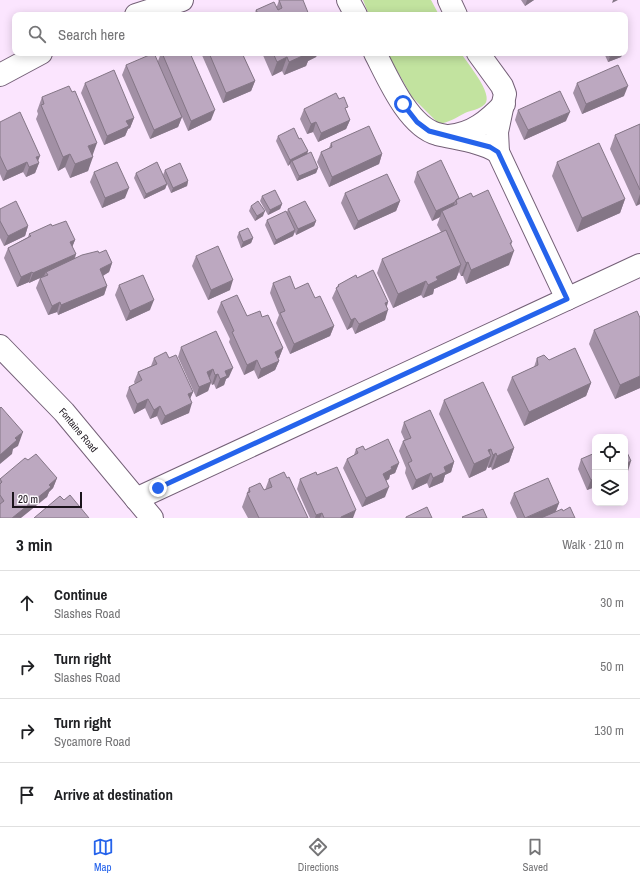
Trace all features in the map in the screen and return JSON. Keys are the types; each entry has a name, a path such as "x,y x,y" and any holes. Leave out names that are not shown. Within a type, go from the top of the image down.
{"street":[{"path":"145,12 182,0"},
{"path":"348,0 354,12"},
{"path":"449,0 455,12"},
{"path":"0,75 35,56"},
{"path":"377,56 403,104 417,122 429,131 490,147 498,152"},
{"path":"480,56 502,86 505,94 497,132 498,152 567,299"},
{"path":"448,136 464,134 488,120 504,104"},
{"path":"136,499 640,265"},
{"name":"Fontaine Road","path":"0,346 64,412 152,518"}],"green space":[{"path":"363,0 431,0 437,12 368,12"},
{"path":"389,56 463,56 483,86 487,99 485,104 478,109 439,124 412,97"}],"building":[{"path":"279,0 303,0 308,12 257,12 256,10 274,2 278,10 282,8"},
{"path":"147,56 155,56 182,117 154,130 126,65"},
{"path":"163,56 191,56 215,110 191,121"},
{"path":"210,56 243,56 255,81 226,93"},
{"path":"274,56 302,56 289,62 287,57 277,62"},
{"path":"618,65 628,86 586,104 577,83"},
{"path":"114,70 134,118 126,121 129,126 107,136 85,83"},
{"path":"69,86 72,92 75,91 97,143 88,146 93,157 75,164 70,154 63,157 41,105 44,104 42,97"},
{"path":"560,91 570,112 528,130 518,110"},
{"path":"336,93 339,99 344,97 348,107 345,108 350,120 321,133 316,122 311,124 304,109"},
{"path":"20,112 40,156 36,157 39,163 29,167 27,162 7,171 0,156 0,122"},
{"path":"640,124 640,190 615,135"},
{"path":"369,126 382,154 332,177 321,152 332,147 331,143"},
{"path":"294,128 299,139 301,138 308,151 290,160 278,136"},
{"path":"599,143 625,199 582,218 557,162"},
{"path":"311,152 318,168 299,176 292,161"},
{"path":"441,160 459,198 455,202 436,211 417,172"},
{"path":"117,162 129,188 105,198 94,172"},
{"path":"157,162 167,184 146,194 136,173"},
{"path":"180,163 188,181 173,188 165,170"},
{"path":"387,174 400,201 358,221 345,193"},
{"path":"275,190 282,204 270,210 262,196"},
{"path":"488,190 512,242 510,243 514,251 471,270 468,262 466,263 442,211 457,204 456,200 471,193 473,197"},
{"path":"16,201 28,226 8,236 0,221 0,209"},
{"path":"258,201 265,211 257,216 251,206"},
{"path":"305,201 316,221 298,229 288,209"},
{"path":"286,211 295,230 276,240 267,220"},
{"path":"66,221 75,240 70,242 76,254 21,277 8,248 31,236 29,234 51,224 52,226"},
{"path":"248,228 253,238 243,242 239,232"},
{"path":"446,230 461,265 436,277 438,280 428,285 426,281 398,294 382,259"},
{"path":"218,246 233,280 211,290 196,256"},
{"path":"106,250 112,263 100,269 107,286 61,305 60,302 52,306 40,278 48,275 46,272 82,255 98,251 99,253"},
{"path":"373,270 388,302 385,303 388,310 359,324 355,318 351,320 336,288 339,286 338,285 356,275 357,278"},
{"path":"143,275 154,300 130,311 119,285"},
{"path":"290,276 295,289 308,283 315,298 320,296 334,326 294,344 280,313 285,311 273,283"},
{"path":"237,295 247,316 260,311 262,317 268,315 283,348 275,352 279,361 261,369 257,360 247,365 232,332 234,331 221,302"},
{"path":"637,311 640,318 640,376 620,385 594,330"},
{"path":"216,331 233,368 225,371 227,376 220,379 218,374 215,375 213,369 207,372 211,382 199,387 181,347"},
{"path":"575,348 591,383 529,412 512,377 538,365 537,358 544,355 549,360"},
{"path":"166,352 169,358 176,355 193,392 188,394 192,403 165,416 160,406 154,410 148,399 137,404 129,387 142,380 138,372 157,364 154,358"},
{"path":"483,382 514,448 497,456 496,453 493,455 491,449 488,450 491,456 474,464 444,400"},
{"path":"1,407 23,432 15,438 17,440 0,455 0,408"},
{"path":"430,410 454,462 444,467 446,472 433,478 431,473 416,480 408,463 412,461 403,441 411,438 404,422"},
{"path":"388,439 399,463 391,467 392,469 383,474 389,487 366,498 347,459 358,453 356,449 363,446 365,450"},
{"path":"36,454 57,478 49,485 51,487 12,518 0,518 0,504 4,501 0,495 0,484 2,482 0,479 25,458 28,460"},
{"path":"592,454 592,480 591,480 581,459"},
{"path":"628,454 631,461 628,462"},
{"path":"337,467 356,510 341,518 324,518 322,513 316,515 300,479 316,472 317,475"},
{"path":"284,472 287,478 289,477 308,518 259,518 247,493 250,492 249,488 260,483 264,490 272,487 269,479"},
{"path":"548,478 559,503 525,518 514,493"},
{"path":"70,495 89,518 34,518 60,496 64,500"},
{"path":"427,507 432,518 406,518 406,517"},
{"path":"570,507 575,518 541,518 562,509 563,511"},
{"path":"483,509 487,518 462,517"}],"route":[{"path":"158,488 567,299 498,152 490,147 429,131 417,122 403,104"}]}
